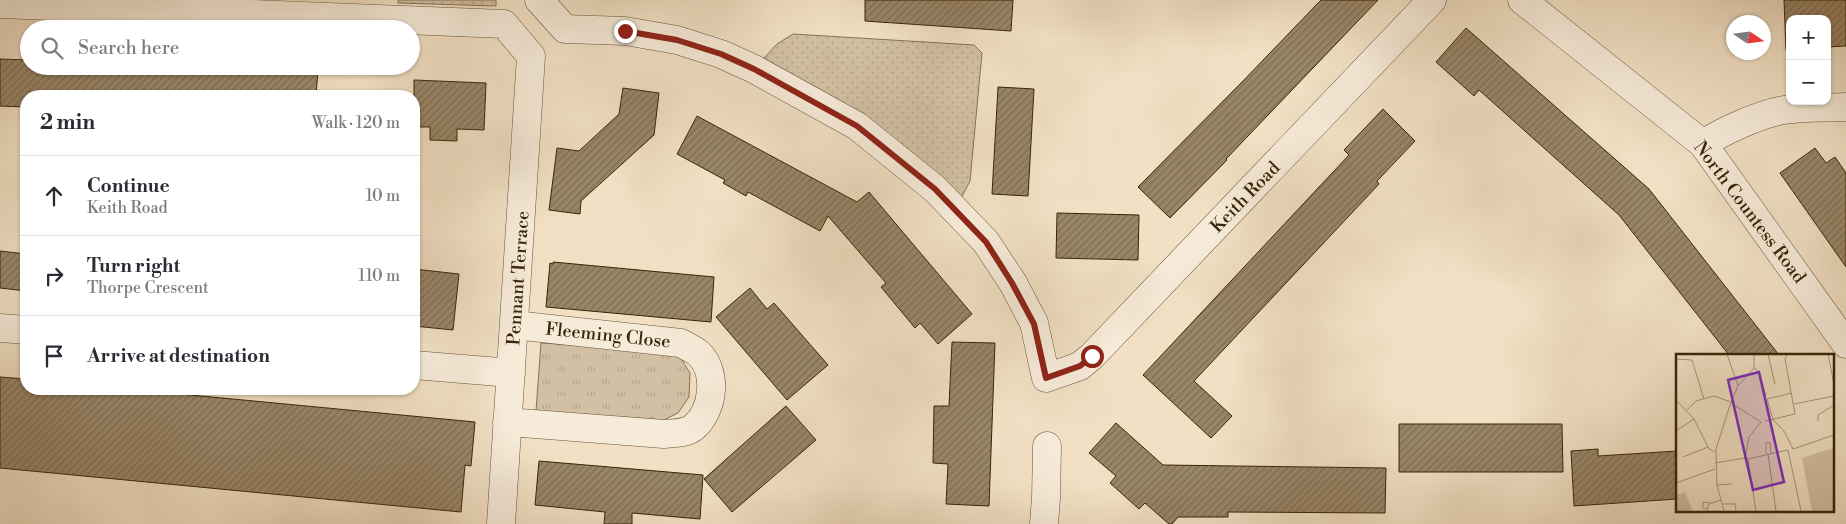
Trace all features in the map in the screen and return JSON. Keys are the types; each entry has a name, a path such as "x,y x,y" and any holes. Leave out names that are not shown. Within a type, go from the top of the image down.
{"street":[{"name":"Keith Road","path":"543,5 564,29 625,31 677,40 721,54 754,69 857,126 935,189 986,242 1012,283 1034,324 1046,378 1080,366 1092,356 1432,0"},
{"name":"North Countess Road","path":"1522,0 1703,144 1846,344"},
{"name":"Pennant Terrace","path":"0,4 403,20"},
{"name":"Pennant Terrace","path":"420,21 504,24 531,56 501,524"},
{"path":"1703,144 1718,134 1784,110 1846,107"},
{"name":"Fleeming Close","path":"507,422 664,434 682,433 693,428 703,414 710,398 712,381 706,363 698,352 681,343 514,325"},
{"path":"0,328 20,330"},
{"path":"420,365 511,373"},
{"path":"1044,524 1047,446"}],"green space":[{"path":"398,0 496,0 496,6 398,3"},
{"path":"793,34 974,45 982,53 970,181 955,210 754,69 777,44"},
{"path":"541,343 669,351 680,357 690,373 689,397 678,413 664,420 536,411"}],"building":[{"path":"865,0 1013,0 1011,31 865,21"},
{"path":"1321,0 1378,0 1170,218 1138,187"},
{"path":"1784,0 1846,0 1846,46 1831,47 1831,15 1786,15 1786,50"},
{"path":"1466,28 1649,189 1778,354 1728,354 1619,215 1479,90 1474,96 1436,62"},
{"path":"0,59 20,60 20,75 318,75 316,90 20,90 20,107 0,106"},
{"path":"414,80 486,83 484,130 457,129 457,141 430,140 430,127 420,127 420,90 414,90"},
{"path":"998,87 1034,89 1028,196 992,194"},
{"path":"623,88 659,93 654,135 581,201 580,214 549,210 557,148 579,151 619,114"},
{"path":"1383,109 1415,141 1377,181 1379,184 1194,381 1232,416 1211,438 1143,375 1349,155 1344,150"},
{"path":"697,116 857,202 869,192 972,314 938,344 920,323 915,328 881,287 886,283 828,216 820,231 748,192 746,196 723,183 725,180 677,154"},
{"path":"1815,148 1826,163 1835,157 1846,173 1846,267 1780,173"},
{"path":"1057,213 1139,215 1138,260 1056,258"},
{"path":"0,251 20,253 20,290 0,288"},
{"path":"553,262 714,277 711,322 546,307 550,263 553,264"},
{"path":"420,270 459,274 453,330 420,327"},
{"path":"750,288 767,309 774,303 828,365 787,400 716,317"},
{"path":"952,342 995,343 989,506 946,504 948,464 933,463 934,406 949,406"},
{"path":"0,377 20,379 20,395 190,395 475,422 471,466 465,465 461,512 0,468"},
{"path":"786,406 816,440 732,512 704,479"},
{"path":"1116,423 1163,465 1386,468 1385,513 1228,512 1228,517 1178,517 1172,524 1169,524 1145,503 1139,509 1110,483 1116,476 1089,453"},
{"path":"1399,424 1562,424 1563,472 1399,472"},
{"path":"1598,449 1598,456 1676,451 1676,499 1574,506 1571,451"},
{"path":"539,461 703,475 700,519 632,513 632,524 604,524 605,512 535,505"}],"route":[{"path":"625,31 677,40 721,54 754,69 857,126 935,189 986,242 1012,283 1034,324 1046,378 1080,366 1092,356"}]}
